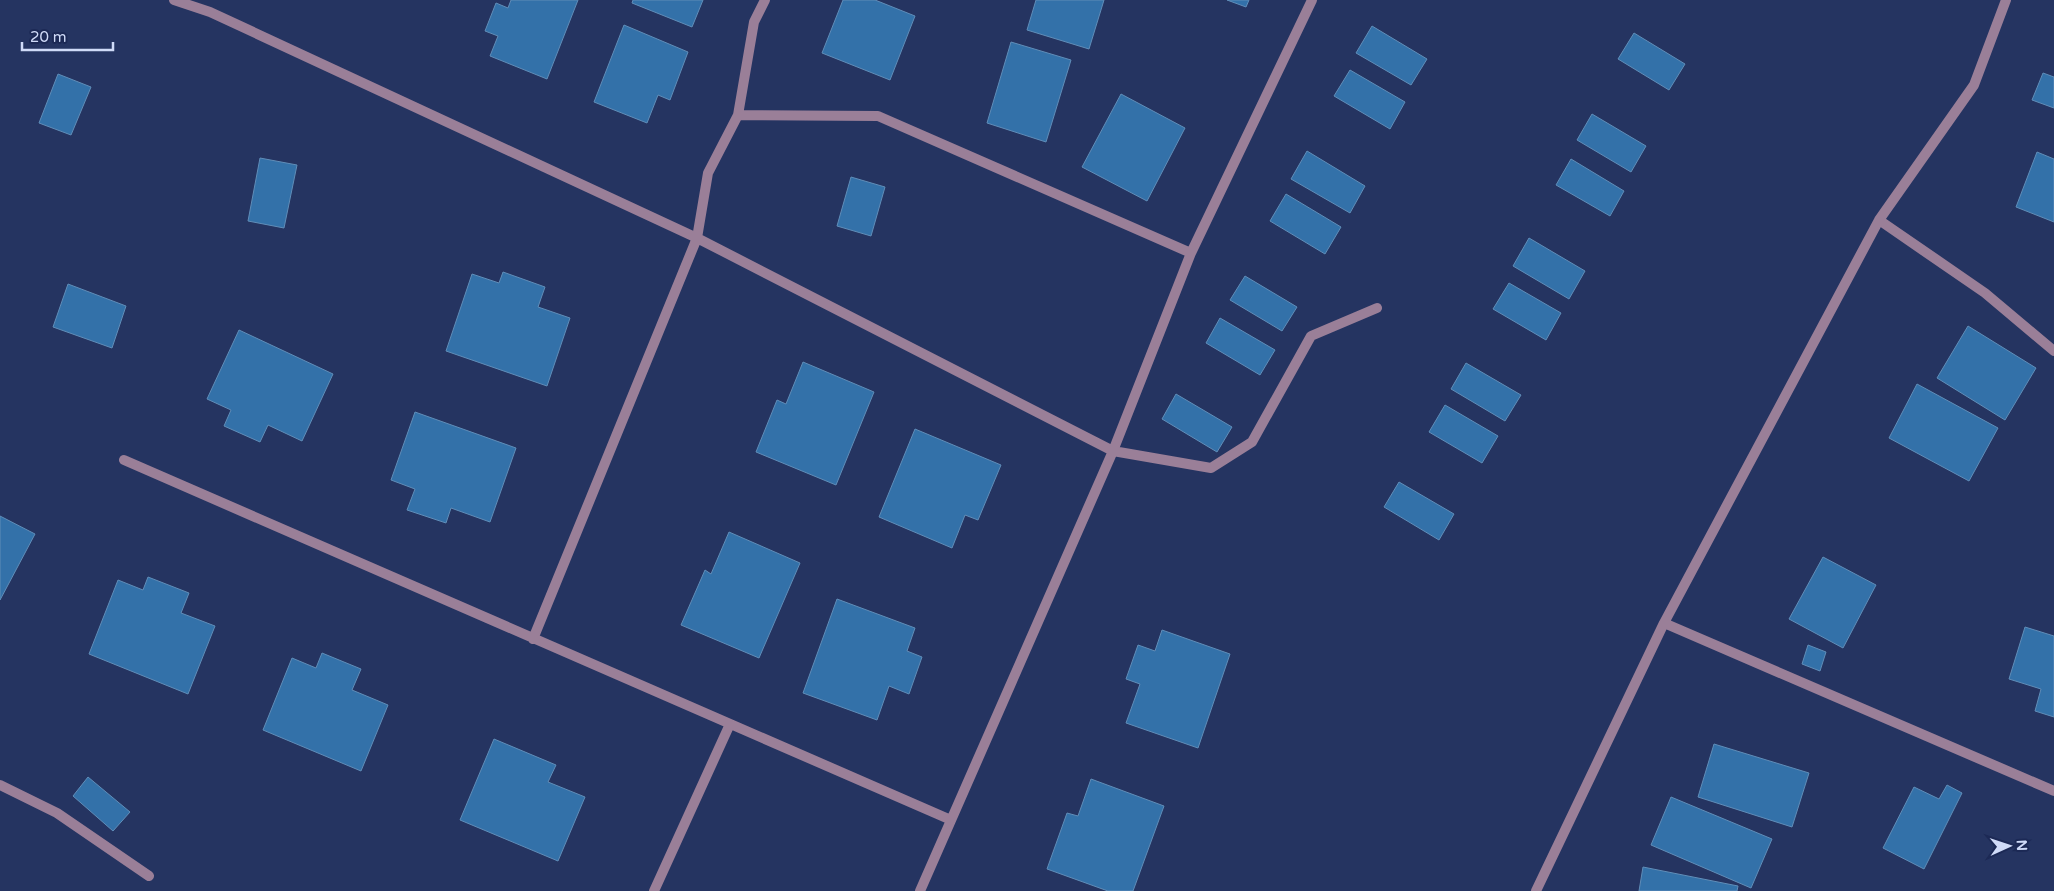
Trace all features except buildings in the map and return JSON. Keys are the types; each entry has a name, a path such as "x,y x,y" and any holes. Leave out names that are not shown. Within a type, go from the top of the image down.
{"street":[{"path":"174,0 219,16 697,238 1113,451 1211,468 1252,442 1311,336 1377,308"},
{"path":"533,639 697,238 708,173 738,115 754,22 765,0"},
{"path":"920,891 1113,451 1191,253 1312,0"},
{"path":"1536,891 1664,623 1879,220 1974,85 2006,0"},
{"path":"738,115 878,116 1191,253"},
{"path":"1879,220 1985,293 2054,351"},
{"path":"124,460 951,820"},
{"path":"1664,623 2054,791"},
{"path":"654,891 730,724"},
{"path":"0,785 57,813 149,876"}]}
